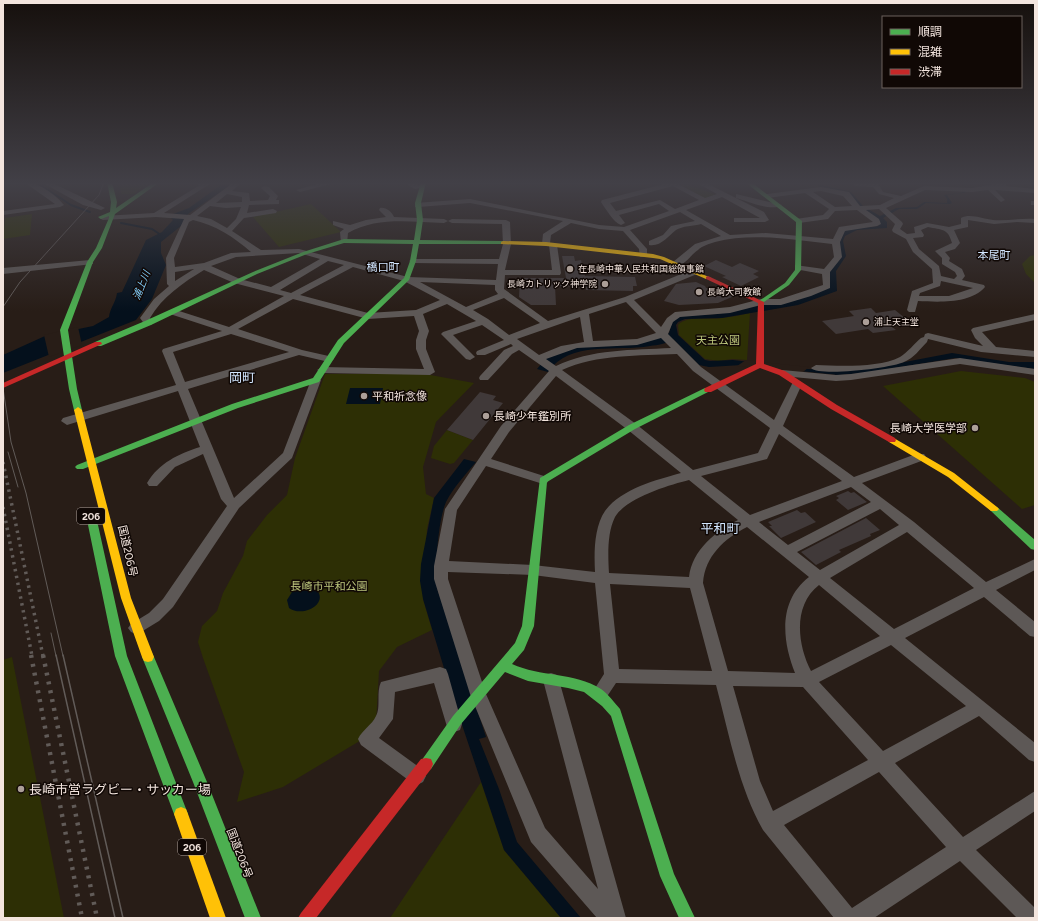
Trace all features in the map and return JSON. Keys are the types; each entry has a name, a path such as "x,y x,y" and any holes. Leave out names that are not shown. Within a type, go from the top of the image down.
{"main road":[{"path":"97,229 98,225"},
{"name":"国道206号","path":"69,290 86,263 99,248 108,225"},
{"path":"79,467 319,375 340,342 407,279 413,261 419,225"},
{"path":"760,365 761,306 796,275 798,267 799,225"},
{"path":"3,386 62,355 148,323 237,281 305,253 344,240 550,245 662,258 694,272 761,306"},
{"name":"国道206号","path":"60,372 64,330 86,263 86,251"},
{"name":"国道206号","path":"62,355 92,462 126,598 136,628 200,782 253,918"},
{"path":"306,918 417,776 456,722 520,646 528,626 543,480 632,427 760,365 782,373"},
{"path":"797,379 967,486 1035,546"},
{"name":"206","path":"90,512 121,656 167,776 218,918"},
{"path":"503,666 530,677 566,681 583,685 600,693 608,701 616,712 667,876 687,918"}],"street":[{"path":"175,286 171,284 170,258 184,225"},
{"path":"216,225 238,237 250,249 254,250 305,253 407,279 500,283"},
{"path":"227,231 236,225"},
{"path":"342,225 350,228"},
{"path":"344,240 344,232 350,228 360,225"},
{"path":"506,225 507,244 502,262 499,290 547,324"},
{"path":"502,272 558,272 547,234 562,225"},
{"path":"589,225 599,227 626,225"},
{"path":"652,244 666,237 674,228 688,225"},
{"path":"707,225 728,237"},
{"path":"541,359 559,350 589,344 629,342 650,339 664,334 670,319 678,314 724,311 761,306 781,302 821,290 827,286 826,272 838,257 836,242 842,229 870,225"},
{"path":"899,225 896,230 907,236 916,250 936,267 936,285 916,291 912,310"},
{"path":"907,236 920,235 917,229 926,225 949,229 965,225"},
{"path":"623,226 643,249 643,255"},
{"path":"949,229 953,233 956,244 938,251 946,258 945,262 959,271 961,276 957,281"},
{"path":"676,264 683,261 696,247 728,237 799,238 836,242"},
{"path":"148,323 145,318 157,300 208,263 235,255 287,252"},
{"path":"273,290 326,259"},
{"path":"413,261 502,262"},
{"path":"3,271 86,263"},
{"path":"171,270 201,265 237,281 368,316 418,313 448,300"},
{"path":"234,505 227,499 167,351 231,330 291,296 351,265"},
{"path":"798,267 826,272"},
{"path":"481,353 515,341 547,324 628,299 694,272"},
{"path":"914,298 952,300 967,295 981,287 937,278"},
{"path":"407,279 466,310 515,341 632,427 785,552 980,707 1035,754"},
{"path":"466,310 505,294"},
{"path":"628,299 697,369 909,525 1035,631"},
{"path":"173,312 299,352 329,359"},
{"path":"584,312 589,344"},
{"path":"136,628 154,617 168,603 234,505 288,455 319,375 430,372 421,349 421,340 424,332 418,313"},
{"path":"992,349 978,336 976,330 988,329 1001,324 1035,317"},
{"path":"470,357 446,334 485,322"},
{"path":"600,693 612,676 602,578 604,533 606,522 614,509 627,499 689,474 756,459 763,456 802,368 849,368 894,363 903,359 926,338 980,349 1035,354"},
{"path":"484,378 508,352 515,341"},
{"path":"610,918 538,835 477,696 444,594 441,566 448,515 456,501 505,429 554,369 589,359 676,347"},
{"path":"67,421 299,352"},
{"path":"782,373 797,379 851,377 960,361 1035,372"},
{"path":"153,483 162,471 175,460 206,449"},
{"path":"846,918 770,823 761,808 751,781 724,678 696,583 697,572 701,561 713,544 747,521 920,457"},
{"path":"482,461 543,480"},
{"path":"785,552 880,503"},
{"path":"909,525 819,578 800,595 792,615 794,644 808,680 961,849 1031,918"},
{"path":"612,676 808,680 891,636 1035,564"},
{"path":"441,566 533,570 602,578 696,583"},
{"path":"417,776 367,739 385,719 386,687 440,674 456,722"},
{"path":"551,680 616,918"},
{"path":"770,823 980,707"},
{"path":"856,918 1035,800"}],"green space":[{"path":"4,225 31,225 30,235 3,239"},
{"path":"260,225 333,225 341,232 279,247"},
{"path":"1035,255 1035,283 1026,274 1022,264 1030,256"},
{"name":"天主公園","path":"750,313 747,360 732,359 719,361 705,359 679,335 678,325 687,320 698,318 722,318"},
{"name":"長崎大学医学部","path":"961,371 1025,378 1035,382 1035,505 1022,509 883,386"},
{"name":"長崎市平和公園","path":"325,374 425,374 474,383 436,422 423,467 426,494 434,498 427,529 423,599 432,630 397,647 379,671 376,723 358,742 283,787 237,802 244,772 198,642 202,626 217,611 223,593 243,556 247,541 267,515 287,495 295,458"},
{"path":"447,430 473,440 454,463 450,464 431,458 434,446"},
{"name":"長崎市営ラグビー・サッカー場","path":"12,657 64,918 3,918 3,660"},
{"path":"481,782 504,850 561,918 390,918"}],"water":[{"name":"浦上川","path":"168,225 182,225 161,242 161,253 166,265 152,299 136,320 3,373 3,355 45,336 93,326 109,317 117,293 122,292 146,240 162,232"},
{"path":"878,225 887,225 887,228 857,230 845,236 843,241 846,256 836,271 837,291 798,305 722,318 685,319 678,322 676,325 678,335 705,360 710,361 733,360 807,369 836,370 889,365 952,353 1009,362 1035,362 1035,369 955,358 864,373 838,375 742,365 709,367 699,365 673,339 653,346 581,351 568,355 557,362 548,372 537,369 547,357 578,347 659,338 669,333 673,319 683,316 718,314 827,289 829,270 844,231 847,229 879,226"},
{"path":"350,388 383,388 380,404 346,404"},
{"path":"464,459 476,462 452,492 443,510 439,533 436,571 438,591 486,737 479,739 499,789 517,842 581,918 561,918 504,850 454,701 423,599 420,581 421,564 434,498"},
{"path":"302,587 316,589 320,600 313,608 294,611 289,608 287,600 292,592"}],"pier":[{"path":"78,327 82,345 49,357 44,335"},
{"path":"746,360 809,367 802,373 737,366"}],"building":[{"path":"562,256 574,256 575,261 581,260 585,276 635,277 637,286 633,286 633,291 586,290 586,287 555,286 556,305 531,305 519,297 520,278 566,278"},
{"path":"716,260 732,267 740,263 759,271 753,274 759,277 741,286 722,277 726,276 704,266"},
{"name":"長崎大司教館","path":"696,282 705,286 706,288 711,288 734,296 718,303 679,305 664,301 676,284"},
{"name":"浦上天主堂","path":"871,308 876,313 895,310 911,323 891,326 896,330 873,333 868,329 836,334 822,321 854,316 849,311"},
{"name":"長崎少年鑑別所","path":"480,392 496,396 493,400 503,403 473,440 447,430"},
{"path":"848,491 851,493 854,492 867,502 848,510 836,500 839,498 836,496"},
{"path":"797,510 801,513 805,512 816,522 781,538 769,526 772,526 768,522"},
{"path":"866,518 880,530 870,534 871,536 839,550 841,552 816,565 801,552"}],"waterway":[{"path":"131,225 152,229 161,235"}],"tram line":[{"path":"3,307 20,282 72,225"},
{"path":"3,388 11,442 26,493 63,656"},
{"path":"8,452 18,487"},
{"path":"51,633 56,656"},
{"path":"56,655 115,918"},
{"path":"63,655 123,918"}],"railway":[{"path":"3,462 43,656"},
{"path":"3,507 32,656"},
{"path":"31,655 82,918"},
{"path":"43,655 97,918"}],"traffic: fast":[{"path":"78,410 73,389 64,330 90,262 99,248 109,225"},
{"path":"80,467 235,406 316,380 341,342 407,279 413,261 419,225"},
{"path":"761,302 787,284 798,270 799,225"},
{"path":"98,344 148,323 255,273 305,253 344,241 503,243"},
{"path":"426,764 457,720 520,646 528,626 543,480 632,427 708,390"},
{"path":"994,509 1035,546"},
{"path":"93,525 121,656 181,814"},
{"path":"148,657 200,782 253,918"},
{"path":"503,666 528,676 588,688 606,702 616,713 667,876 687,918"}],"traffic: slow":[{"path":"503,243 546,244 653,256 662,258 708,278"},
{"path":"78,410 126,598 148,657"},
{"path":"892,440 951,475 994,509"},
{"path":"181,814 218,918"}],"traffic: jam":[{"path":"708,278 761,302"},
{"path":"760,365 761,302"},
{"path":"3,386 98,344"},
{"path":"708,390 760,365 782,373 834,407 892,440"},
{"path":"306,918 426,764"}],"place":[{"name":"在長崎中華人民共和国総領事館","path":"570,269"},
{"name":"長崎カトリック神学院","path":"605,284"},
{"name":"長崎大司教館","path":"699,292"},
{"name":"浦上天主堂","path":"866,322"},
{"name":"平和祈念像","path":"364,396"},
{"name":"長崎少年鑑別所","path":"486,416"},
{"name":"長崎大学医学部","path":"975,428"},
{"name":"長崎市営ラグビー・サッカー場","path":"21,789"}],"district":[{"name":"本尾町","path":"994,255"},
{"name":"橋口町","path":"383,267"},
{"name":"岡町","path":"242,377"},
{"name":"平和町","path":"720,528"}]}
